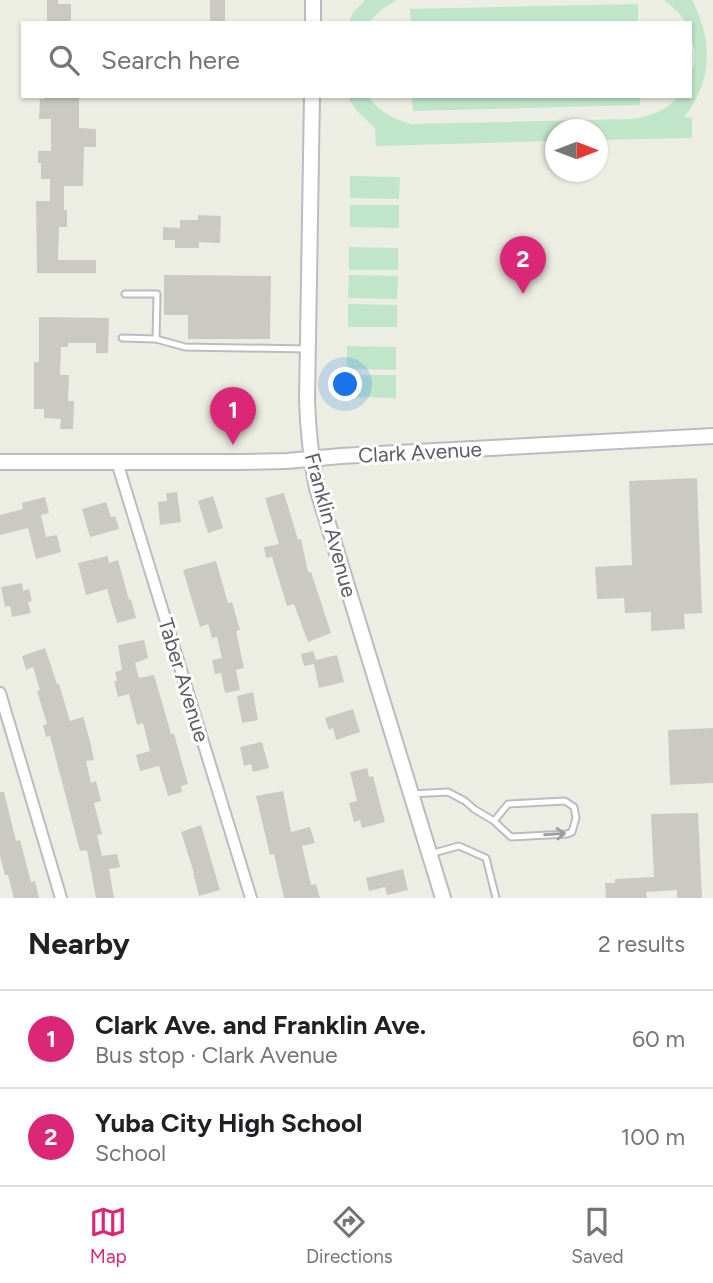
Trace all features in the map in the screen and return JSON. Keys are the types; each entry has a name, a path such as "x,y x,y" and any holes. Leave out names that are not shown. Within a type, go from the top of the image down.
{"street":[{"path":"313,0 313,21"},
{"name":"Franklin Avenue","path":"312,98 307,418 311,459 317,488 443,898"},
{"name":"Clark Avenue","path":"0,462 241,462 713,436"},
{"name":"Taber Avenue","path":"117,463 251,898"},
{"path":"0,693 61,898"}],"lane":[{"path":"125,294 157,294 156,339"},
{"path":"122,338 156,339 185,347 308,349"},
{"path":"411,794 449,792 494,821 511,837 572,832 575,825 575,807 565,801 508,804 494,821"},
{"path":"430,854 458,846 486,858 496,898"}],"green space":[{"path":"365,0 397,0 382,9 370,21 349,21"},
{"path":"664,0 692,0 704,30 707,60 705,75 694,103 684,117 692,118 692,138 608,140 608,120 646,117 677,98 692,98 695,53 692,21 685,21"},
{"path":"638,4 638,21 411,21 410,9"},
{"path":"348,98 370,98 387,114 412,124 545,121 545,141 376,146 375,128 356,110"},
{"path":"412,98 640,98 640,105 413,111"},
{"path":"350,176 400,177 399,199 350,198"},
{"path":"350,205 399,205 399,228 350,227"},
{"path":"349,247 398,248 398,270 349,270"},
{"path":"349,275 398,276 397,299 348,298"},
{"path":"348,304 397,305 397,327 348,327"},
{"path":"347,346 396,347 396,370 347,369"},
{"path":"347,375 396,375 396,398 346,397"}],"building":[{"path":"47,0 58,0 58,4 71,4 71,21 47,21"},
{"path":"210,0 225,0 225,21 210,21"},
{"path":"79,98 79,128 96,129 96,147 84,147 83,186 64,186 67,227 59,227 58,260 96,260 96,273 37,273 36,201 50,201 50,179 41,179 41,163 38,163 38,151 51,151 51,119 39,119 40,99"},
{"path":"198,215 221,216 220,243 199,242 199,248 175,248 175,240 163,240 163,227 180,228 180,220 198,220"},
{"path":"164,275 271,276 270,339 188,339 188,315 164,315"},
{"path":"39,317 109,318 108,353 96,353 96,343 68,343 68,347 61,347 60,375 69,375 68,401 74,401 73,429 60,429 61,419 44,418 44,409 34,409 34,362 39,362"},
{"path":"697,478 702,613 684,614 685,629 651,631 651,612 625,613 624,598 597,599 595,567 632,565 629,481"},
{"path":"177,492 181,522 160,525 158,502 167,501 166,493"},
{"path":"284,493 298,540 301,539 308,572 311,572 331,633 308,642 294,604 287,606 272,557 266,558 264,547 279,544 265,498"},
{"path":"213,496 223,528 208,533 198,501"},
{"path":"45,497 49,513 41,515 46,537 57,535 61,552 36,559 28,528 0,535 0,515 23,509 22,503"},
{"path":"106,502 119,529 90,537 82,509"},
{"path":"108,556 109,563 118,560 136,618 117,623 107,589 86,595 78,563"},
{"path":"216,561 228,603 232,602 240,630 236,631 244,668 236,670 240,690 225,693 221,673 215,674 212,660 222,658 217,637 212,638 208,624 200,627 183,570"},
{"path":"22,583 23,591 29,589 31,613 12,617 10,606 5,607 1,587"},
{"path":"144,640 148,658 135,663 139,678 154,675 188,784 181,786 182,792 168,796 159,766 140,771 136,755 150,751 143,723 137,725 129,694 118,697 114,681 117,681 115,672 122,670 118,645"},
{"path":"45,648 70,721 83,717 90,741 94,760 86,761 91,783 96,781 101,801 94,803 102,834 97,835 102,856 117,854 120,867 109,869 114,898 96,898 87,850 80,851 50,736 46,737 43,725 47,724 33,667 26,670 22,656"},
{"path":"313,651 316,660 337,655 344,682 319,688 314,664 304,666 301,654"},
{"path":"253,692 258,720 242,723 237,696"},
{"path":"353,709 360,732 336,740 333,728 329,730 325,718"},
{"path":"713,728 713,783 670,785 668,730"},
{"path":"262,742 269,768 253,772 251,764 244,766 240,747"},
{"path":"367,768 369,777 373,776 385,822 362,828 360,820 354,822 349,803 357,801 350,772"},
{"path":"283,791 291,832 310,827 315,843 302,846 311,885 316,884 320,898 284,898 274,854 270,855 256,796"},
{"path":"0,792 4,792 16,841 20,840 31,882 35,881 39,898 14,898 8,875 5,875 0,856"},
{"path":"698,813 702,898 677,898 677,890 646,892 647,898 606,898 605,883 615,883 615,879 654,877 651,814"},
{"path":"201,825 220,890 199,896 181,832"},
{"path":"403,869 408,890 387,895 385,887 369,891 366,878"}],"place":[{"name":"Yuba City High School","path":"523,294"},
{"name":"Clark Ave. and Franklin Ave.","path":"233,445"}]}
